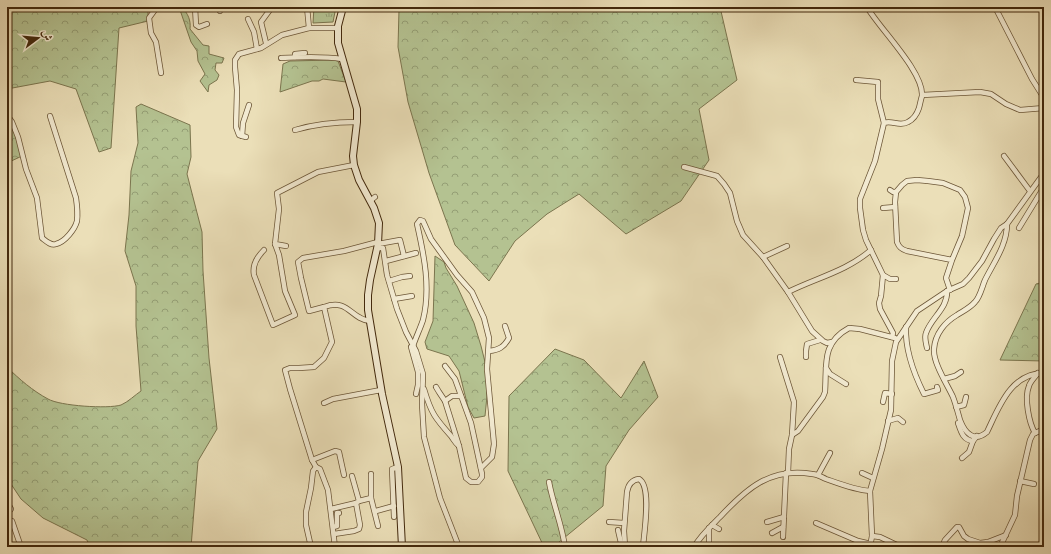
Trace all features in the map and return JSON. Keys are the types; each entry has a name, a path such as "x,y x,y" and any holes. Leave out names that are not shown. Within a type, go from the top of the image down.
{"main road":[{"path":"343,7 338,28 338,43 356,104 357,122 353,156 354,165 358,180 373,199 378,223 378,245 369,288 370,321 381,390 398,467 402,547"}],"street":[{"path":"157,7 149,18 151,33 156,42 161,73"},
{"path":"195,7 196,24 199,27 207,24"},
{"path":"266,43 260,22 272,7"},
{"path":"307,7 309,28"},
{"path":"867,7 912,68 922,94 916,113 910,121 902,124 888,122 884,123"},
{"path":"995,7 1032,79 1044,98"},
{"path":"248,19 258,49"},
{"path":"248,105 243,123 244,137 239,135 236,127 237,90 235,60 239,54 258,49 282,35 309,28 338,28"},
{"path":"295,57 296,54 305,52"},
{"path":"281,58 295,57 342,59"},
{"path":"856,80 878,82 878,99 884,123 875,161 860,199 860,208 863,230 883,275 879,303 880,308 893,333 892,337"},
{"path":"922,94 980,92 991,94 1006,104 1020,110 1044,108"},
{"path":"7,115 12,122 18,137 26,169 37,198 42,238 49,243 56,244 65,238 74,226 77,221 78,211 76,198 50,116"},
{"path":"295,130 326,124 357,122"},
{"path":"1004,156 1030,191"},
{"path":"264,250 258,256 253,270 273,325 295,314 285,291 279,255 275,244 279,209 277,193 318,172 354,165"},
{"path":"684,166 717,176 724,184 730,193 743,235 763,257 788,292 812,331 820,340 826,343 832,342"},
{"path":"816,523 870,546 872,536 870,491 888,421 892,394 892,361 898,338 917,310 948,291 963,284 969,278 982,261 1001,228 1007,224 1044,173"},
{"path":"927,348 925,333 947,297 948,291 946,278 962,236 968,208 965,197 960,190 936,182 917,180 907,181 896,192 898,246 902,249 952,260"},
{"path":"1019,228 1044,187"},
{"path":"890,190 896,192"},
{"path":"883,208 896,207"},
{"path":"416,394 418,372 412,345 423,318 427,288 424,258 417,224 420,220 423,221 431,239 457,275 472,292 484,318 489,338 487,369 494,444 492,457 481,468"},
{"path":"1007,224 1004,242 999,255 974,304 948,321 940,330 934,348 934,353 954,400 964,429 967,433 977,436 983,435 987,432 1005,395 1013,386 1022,379 1038,373 1044,373"},
{"path":"370,321 364,320 342,305 337,304 309,311 300,278 298,262 303,258 400,240 404,256"},
{"path":"275,244 286,246"},
{"path":"378,245 383,248 394,299 402,324 423,374 422,404 424,438 440,498 459,547"},
{"path":"763,257 787,246"},
{"path":"788,292 827,276 858,260 871,250"},
{"path":"386,261 416,253"},
{"path":"883,275 896,280"},
{"path":"389,281 410,276"},
{"path":"394,299 412,296"},
{"path":"324,307 332,342 324,358 314,367 290,368 285,370 312,460 316,467 320,470 326,483 331,509 335,547"},
{"path":"906,325 908,350 924,394 938,390 937,387"},
{"path":"489,351 497,350 505,346 509,338 505,326"},
{"path":"792,435 798,431 823,397 825,392 828,352 832,342 849,328 860,329 898,338"},
{"path":"806,357 807,344 820,340"},
{"path":"780,357 792,392 795,407 789,449 783,537"},
{"path":"436,386 445,401 459,446 466,478 468,481 475,482 480,480 482,477 481,468 472,423 455,379 445,366"},
{"path":"826,368 830,374 846,384"},
{"path":"944,379 955,376 961,372"},
{"path":"1035,433 1029,416 1028,392 1029,385 1038,373"},
{"path":"423,386 430,409 436,420 459,446"},
{"path":"792,392 795,386"},
{"path":"324,403 333,399 381,390"},
{"path":"883,402 885,393 892,394"},
{"path":"445,401 452,396 461,396"},
{"path":"956,407 964,405 966,397"},
{"path":"954,400 952,403 963,436 970,441 973,441"},
{"path":"888,421 898,418 903,422"},
{"path":"1000,547 1015,515 1020,481 1030,440 1035,433 1044,429"},
{"path":"962,458 969,452 973,441 977,436"},
{"path":"312,460 335,451 339,452 344,475"},
{"path":"818,475 830,453"},
{"path":"311,547 306,525 306,512 313,471 316,467"},
{"path":"394,517 392,469 398,467"},
{"path":"694,547 711,526 735,501 753,486 767,478 787,473 812,474 861,490 870,491"},
{"path":"862,473 873,478"},
{"path":"371,474 371,498 378,526"},
{"path":"334,534 359,529 358,502 352,476"},
{"path":"624,547 626,495 628,486 635,479 638,479 644,484 646,496 643,547"},
{"path":"1020,481 1034,484"},
{"path":"549,482 565,547"},
{"path":"331,509 371,498"},
{"path":"7,502 11,509 7,514"},
{"path":"376,511 394,506"},
{"path":"333,527 338,526 336,515 339,513"},
{"path":"767,522 784,517"},
{"path":"7,520 12,521 21,547"},
{"path":"609,522 624,523"},
{"path":"711,526 719,529"},
{"path":"709,547 711,526"},
{"path":"772,533 783,527"},
{"path":"942,547 945,540 957,527 959,527 968,539 980,543 988,542 1006,535"},
{"path":"618,530 621,543 624,547"},
{"path":"872,536 880,537 900,547"},
{"path":"1027,547 1043,545 1044,540"}],"green space":[{"path":"7,7 148,7 148,21 119,28 111,148 99,152 76,89 50,81 7,89"},
{"path":"179,7 182,7 187,15 190,23 190,29 203,45 209,46 209,54 224,58 222,63 216,63 215,70 219,75 217,80 209,85 208,92 200,81 205,74 198,61 197,51 191,42"},
{"path":"314,7 336,7 333,22 313,23"},
{"path":"401,7 720,7 737,80 699,109 709,160 681,201 626,234 579,194 547,214 515,241 489,281 455,245 429,173 408,102 398,47 399,10"},
{"path":"290,61 338,61 346,82 323,79 319,81 312,81 280,92 283,64"},
{"path":"141,104 190,125 191,157 187,174 202,232 209,358 217,429 198,461 191,547 90,547 87,540 43,518 21,499 7,478 7,367 37,392 48,399 63,403 84,406 115,406 124,404 141,391 136,326 136,286 125,251 129,215 131,171 138,143 136,107"},
{"path":"7,119 18,140 22,156 7,163"},
{"path":"435,256 444,262 474,323 486,366 487,396 485,416 474,418 468,407 459,371 449,356 427,349 425,342 433,321"},
{"path":"1044,282 1044,361 1000,360 1036,284"},
{"path":"555,349 584,360 621,398 644,361 658,397 629,430 606,466 603,506 553,547 544,547 508,471 509,396"}]}
